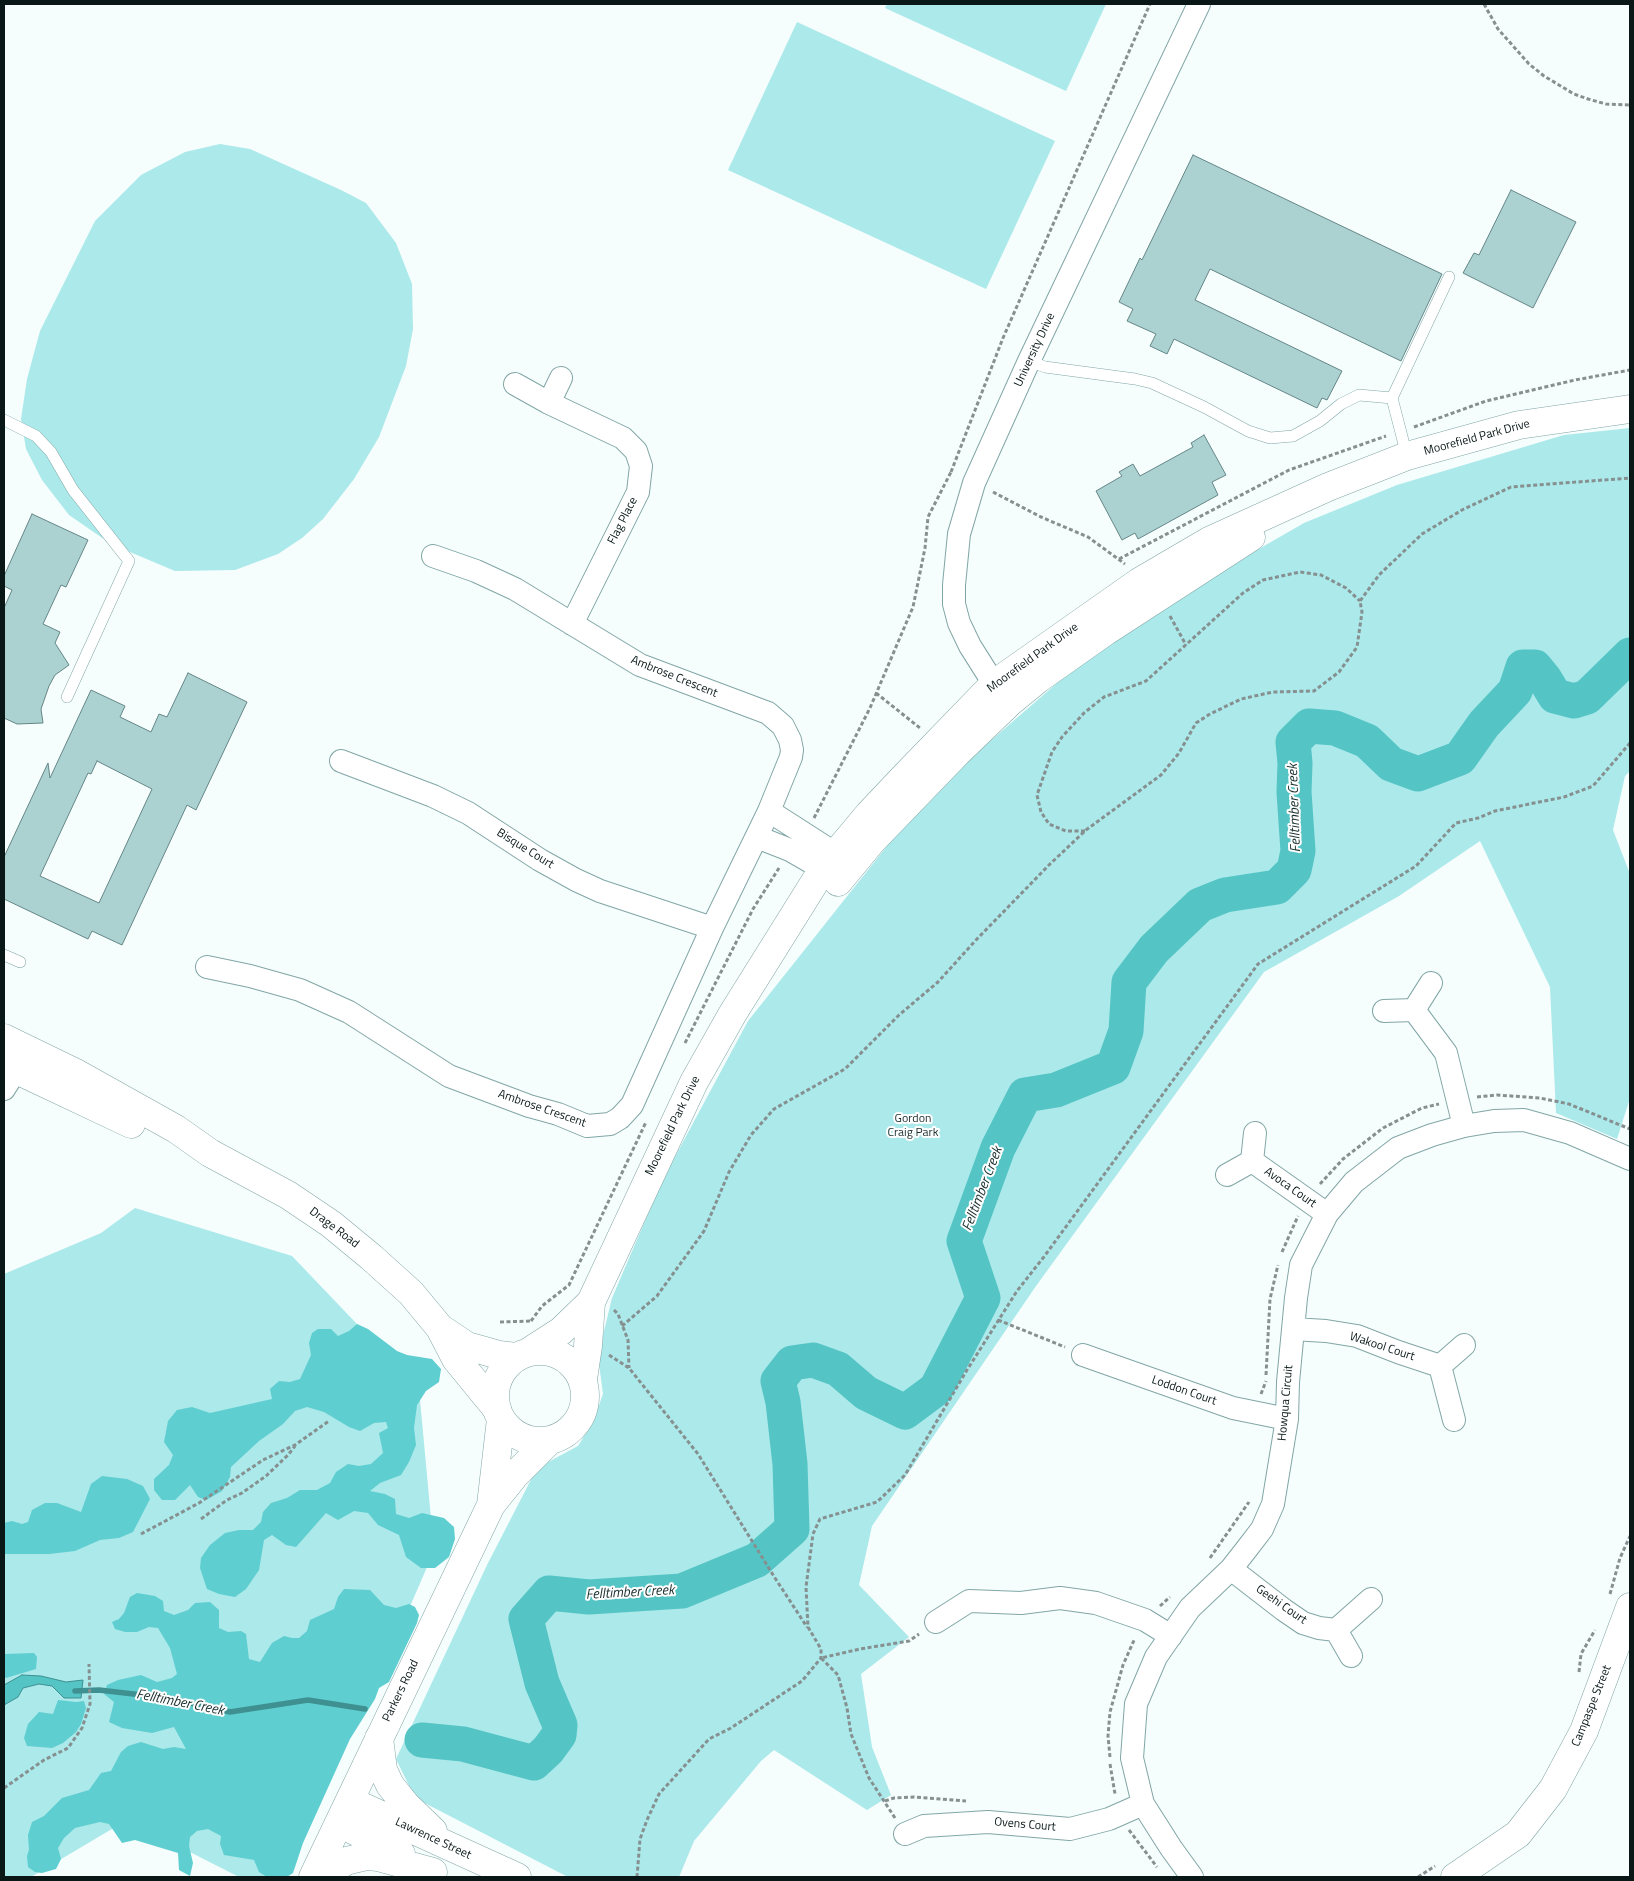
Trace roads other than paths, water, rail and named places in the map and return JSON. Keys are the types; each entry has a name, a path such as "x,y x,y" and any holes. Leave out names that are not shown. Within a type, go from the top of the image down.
{"main road":[{"name":"Moorefield Park Drive","path":"591,1302 694,1082 732,1013 768,956 792,936 869,814 938,743 951,727 1002,693 1046,673 1106,631 1147,591 1328,487 1407,456 1519,425 1630,409"},
{"name":"Moorefield Park Drive","path":"835,866 872,841 1002,693"},
{"name":"Drage Road","path":"11,1062 168,1142 210,1153 288,1195 331,1224 410,1293 440,1328 456,1359 499,1414"},
{"path":"583,1380 588,1346 591,1302"},
{"path":"523,1354 546,1350 562,1356 575,1366 583,1380 586,1392 581,1418 568,1432 550,1440 536,1441 522,1438 510,1430 499,1414 495,1398 496,1386 500,1374 507,1365 523,1354 561,1331 591,1302"},
{"name":"Drage Road","path":"440,1328 466,1346 499,1355 523,1354"},
{"name":"Parkers Road","path":"491,1505 499,1414"},
{"name":"Parkers Road","path":"313,1877 491,1505 516,1475 550,1440"},
{"name":"Campaspe Street","path":"1448,1869 1518,1834 1553,1789 1584,1731 1619,1603"},
{"path":"379,1738 383,1770 390,1785 406,1805 446,1845"},
{"path":"345,1812 402,1854 438,1875"},
{"name":"Lawrence Street","path":"345,1812 446,1845 517,1877"},
{"path":"321,1877 346,1860 367,1856 378,1857 438,1875"}],"street":[{"name":"University Drive","path":"1002,693 970,646 959,623 954,604 955,560 959,534 974,483 1029,361 1199,4"},
{"path":"549,403 561,378"},
{"name":"Flag Place","path":"515,384 549,403 623,438 636,451 641,466 638,492 572,624"},
{"name":"Ambrose Crescent","path":"207,967 250,976 300,990 349,1012 449,1076 587,1126 610,1124 620,1118 632,1105 716,920 769,811 791,757 792,750 787,733 776,718 768,713 640,665 515,589 476,571 433,556"},
{"name":"Bisque Court","path":"341,761 433,796 468,813 540,860 600,891 716,920"},
{"path":"769,811 797,841 835,866"},
{"path":"757,837 797,841"},
{"path":"1414,1010 1431,983"},
{"path":"1384,1011 1414,1010"},
{"path":"1414,1010 1446,1053 1464,1126"},
{"name":"Howqua Circuit","path":"1192,1877 1143,1804 1132,1758 1136,1704 1156,1657 1190,1608 1231,1569 1262,1529 1273,1504 1287,1419 1288,1382 1301,1265 1327,1214 1354,1182 1398,1148 1432,1135 1494,1120 1524,1120 1570,1133 1630,1159"},
{"path":"1252,1160 1255,1133"},
{"name":"Avoca Court","path":"1227,1175 1252,1160 1327,1214"},
{"name":"Wakool Court","path":"1294,1329 1326,1331 1357,1336 1440,1366"},
{"path":"1454,1420 1440,1366 1464,1345"},
{"name":"Loddon Court","path":"1083,1355 1233,1408 1287,1419"},
{"name":"Geehi Court","path":"1231,1569 1303,1623 1318,1628 1336,1630"},
{"path":"936,1622 969,1601 1021,1603 1060,1598 1096,1603 1145,1620 1171,1636"},
{"path":"1352,1656 1336,1630 1371,1599"},
{"name":"Ovens Court","path":"905,1834 924,1826 988,1822 1070,1829 1109,1819 1143,1804"}],"lane":[{"path":"1407,456 1392,398 1449,277"},
{"path":"1029,361 1046,367 1152,383 1204,407 1248,431 1270,438 1293,436 1320,421 1340,404 1359,395 1392,398"},
{"path":"4,420 36,436 51,452 73,490 128,561 67,697"},
{"path":"4,955 20,962"}],"waterway":[{"name":"Felltimber Creek","path":"422,1740 463,1744 534,1763 548,1750 559,1735 560,1725 542,1683 526,1619 549,1593 589,1597 682,1591 757,1560 792,1529 790,1464 783,1402 778,1381 792,1363 813,1360 838,1369 866,1393 905,1412 936,1389 983,1298 964,1241 998,1148 1025,1095 1056,1090 1113,1067 1126,1031 1129,982 1154,949 1200,905 1225,895 1277,887 1294,870 1298,851 1293,742 1309,726 1335,728 1367,741 1391,764 1418,774 1460,758 1484,724 1515,691 1523,667 1535,667 1555,696 1574,701 1587,697 1630,655"},
{"name":"Felltimber Creek","path":"75,1691 99,1690 168,1698 230,1712 308,1700 365,1709"}],"park label":[{"name":"Gordon Craig Park","path":"913,1126"}]}
